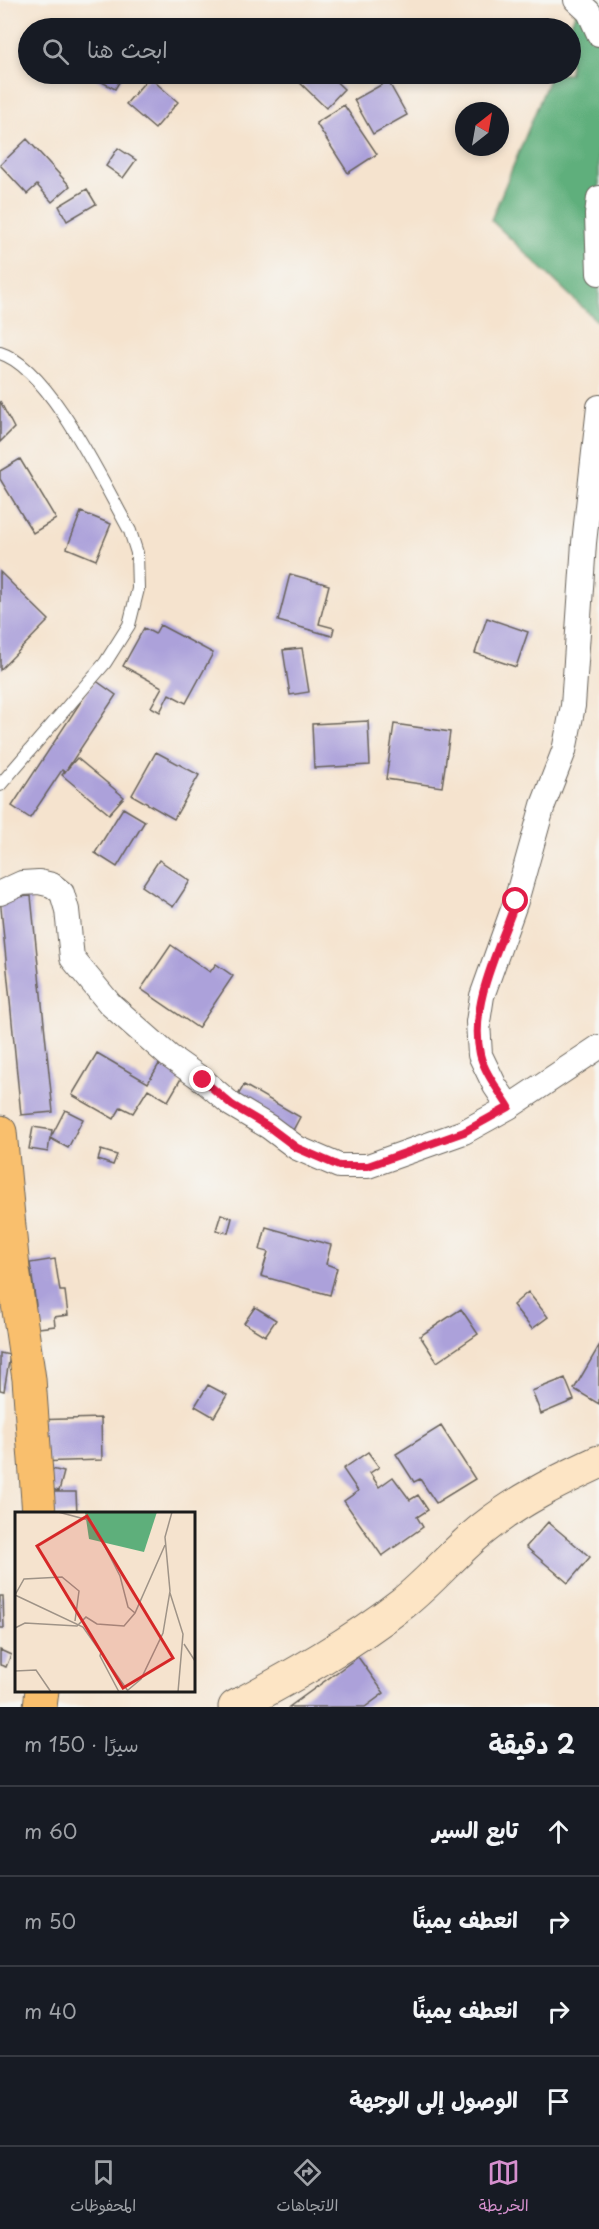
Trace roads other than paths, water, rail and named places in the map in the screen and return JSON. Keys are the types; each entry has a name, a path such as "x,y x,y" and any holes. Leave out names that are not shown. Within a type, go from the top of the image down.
{"main road":[{"path":"0,1132 6,1271 28,1379 39,1512"},
{"path":"236,1707 373,1626 426,1584 482,1529 521,1501 599,1462"},
{"path":"40,1707 42,1692"}],"street":[{"path":"576,0 590,12 599,34"},
{"path":"599,198 597,215 599,273"},
{"path":"509,1107 495,1086 480,1055 478,1023 482,996 516,901 543,805 564,751 573,706 584,543 599,407"},
{"path":"0,893 22,883 39,882 52,885 62,893 67,910 72,958 110,1004 169,1056 203,1080 232,1105 269,1127 297,1148 339,1166 368,1166 464,1132 509,1107 599,1047"}],"lane":[{"path":"0,353 11,356 28,370 60,406 130,531 136,553 138,589 129,625 105,663 0,785"}]}
